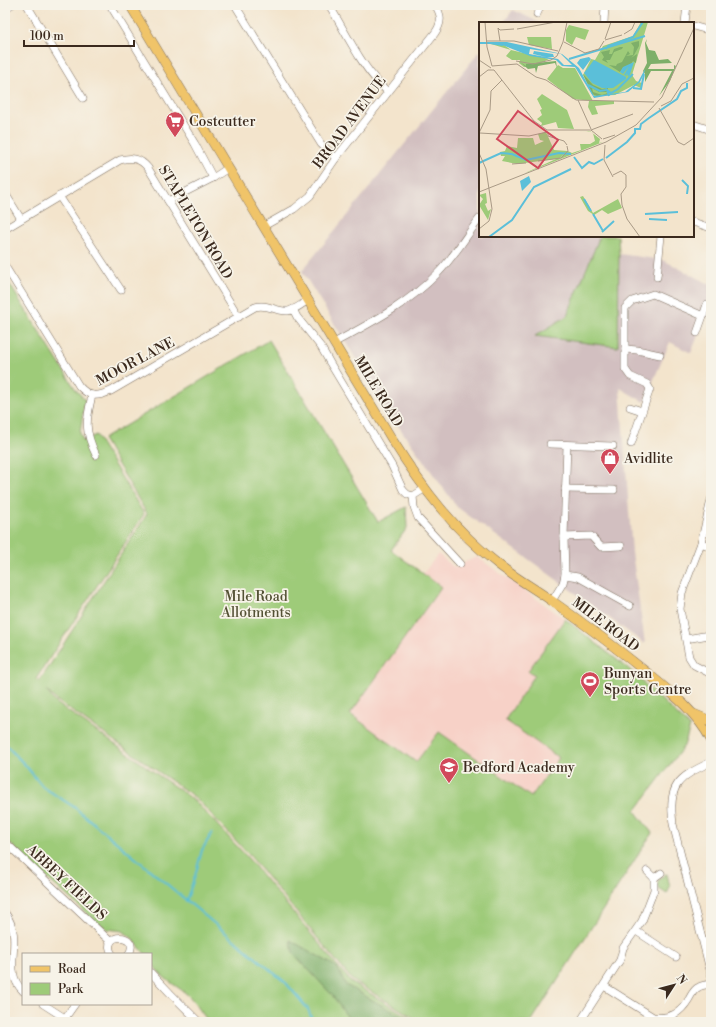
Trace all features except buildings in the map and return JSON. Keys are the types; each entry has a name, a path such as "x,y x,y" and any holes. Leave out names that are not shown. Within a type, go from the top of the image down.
{"main road":[{"name":"MILE ROAD","path":"130,5 393,441 424,489 442,511 477,547 505,570 552,601 635,663 671,693 692,714 706,731 711,740"},
{"name":"MILE ROAD","path":"692,714 711,721"}],"street":[{"path":"5,8 11,5"},
{"path":"27,5 83,98"},
{"path":"110,5 195,144 213,178"},
{"path":"235,5 317,138 329,153 336,158"},
{"path":"329,5 377,82 388,92"},
{"name":"BROAD AVENUE","path":"264,226 307,200 314,191 336,158 440,26 440,12 435,5"},
{"path":"538,14 541,5"},
{"path":"604,22 605,5"},
{"path":"685,22 687,5"},
{"path":"694,26 711,31"},
{"path":"694,124 711,130"},
{"name":"STAPLETON ROAD","path":"59,196 120,160 128,158 143,162 239,317"},
{"path":"168,201 213,178 228,168"},
{"path":"5,193 21,219"},
{"path":"5,229 59,196 121,290"},
{"path":"334,343 398,306 422,288 444,267 479,219"},
{"path":"694,222 711,228"},
{"path":"657,277 661,237"},
{"name":"MOOR LANE","path":"5,266 79,386 92,396 100,396 112,391 259,306 266,306 284,311 293,310"},
{"path":"631,444 650,389 647,384 630,376 625,369 625,308 632,301 653,294 703,316"},
{"path":"293,310 308,300"},
{"path":"697,333 708,304"},
{"name":"MILE ROAD","path":"293,310 321,348 392,466 403,490 407,494 413,496"},
{"path":"625,349 660,355"},
{"path":"92,396 87,422 87,432 96,455"},
{"path":"630,407 642,411"},
{"path":"550,444 613,446"},
{"path":"552,601 563,583 565,575 564,537 567,445"},
{"path":"424,489 413,496 414,507 418,518 460,564"},
{"path":"565,489 614,490"},
{"path":"711,500 700,543 682,593 680,609 689,657 694,665 711,674"},
{"path":"564,537 591,536 601,547 622,546"},
{"path":"700,543 711,547"},
{"path":"565,575 578,577 630,606"},
{"path":"686,638 709,635"},
{"path":"711,762 691,771 680,780 673,793 671,803 673,824 708,948 711,974"},
{"name":"ABBEY FIELDS","path":"5,842 111,942"},
{"path":"580,1022 620,960 623,948 642,921 654,890 654,878 647,871"},
{"path":"654,878 661,873"},
{"path":"5,912 11,923 12,932 7,970 12,983 22,990"},
{"path":"636,931 676,957"},
{"path":"112,953 109,947 111,942 117,937 123,937 130,942 130,953"},
{"path":"152,974 199,1022"},
{"path":"604,986 653,1017 661,1018 677,1013 684,1008 693,992 698,987 711,984"},
{"path":"45,1005 68,1020 75,1005"}],"shaded area":[{"path":"513,10 538,22 504,22"},
{"path":"479,52 479,237 600,237 567,316 536,335 617,315 619,254 663,260 711,285 711,303 691,353 670,342 644,402 620,388 632,552 645,644 457,507 391,416 302,271"},
{"name":"Bedford Academy","path":"438,554 455,568 460,564 477,557 565,619 529,671 535,675 559,758 652,833 531,1022 421,1022 352,980 349,714 441,587 423,574"}],"green space":[{"path":"600,237 618,237 618,347 535,336 567,316"},
{"name":"Mile Road Allotments","path":"5,277 76,390 85,400 80,433 83,441 96,435 144,514 36,679 39,682 147,514 103,439 269,340 378,522 406,507 407,528 391,550 441,587 350,714 416,762 439,732 531,797 559,758 505,720 535,675 528,671 565,619 629,669 690,727 684,746 635,811 652,833 531,1022 421,1022 352,980 251,857 196,798 56,700 46,690 55,702 195,801 248,858 351,982 417,1022 209,1022 185,992 155,968 152,961 152,953 144,953 132,938 123,931 107,929 92,918 23,857 5,838"},
{"path":"666,874 670,887 667,894 656,887 660,878"},
{"path":"290,940 337,967 346,985 411,1022 351,1022 332,995 293,953"}],"waterway":[{"path":"5,744 43,787 74,807 286,983 308,1009 313,1022"},
{"path":"186,901 202,850 212,833"}],"place":[{"name":"Costcutter","path":"175,138"},
{"name":"Avidlite","path":"610,475"},
{"name":"Bunyan Sports Centre","path":"590,698"},
{"name":"Bedford Academy","path":"449,784"}]}
